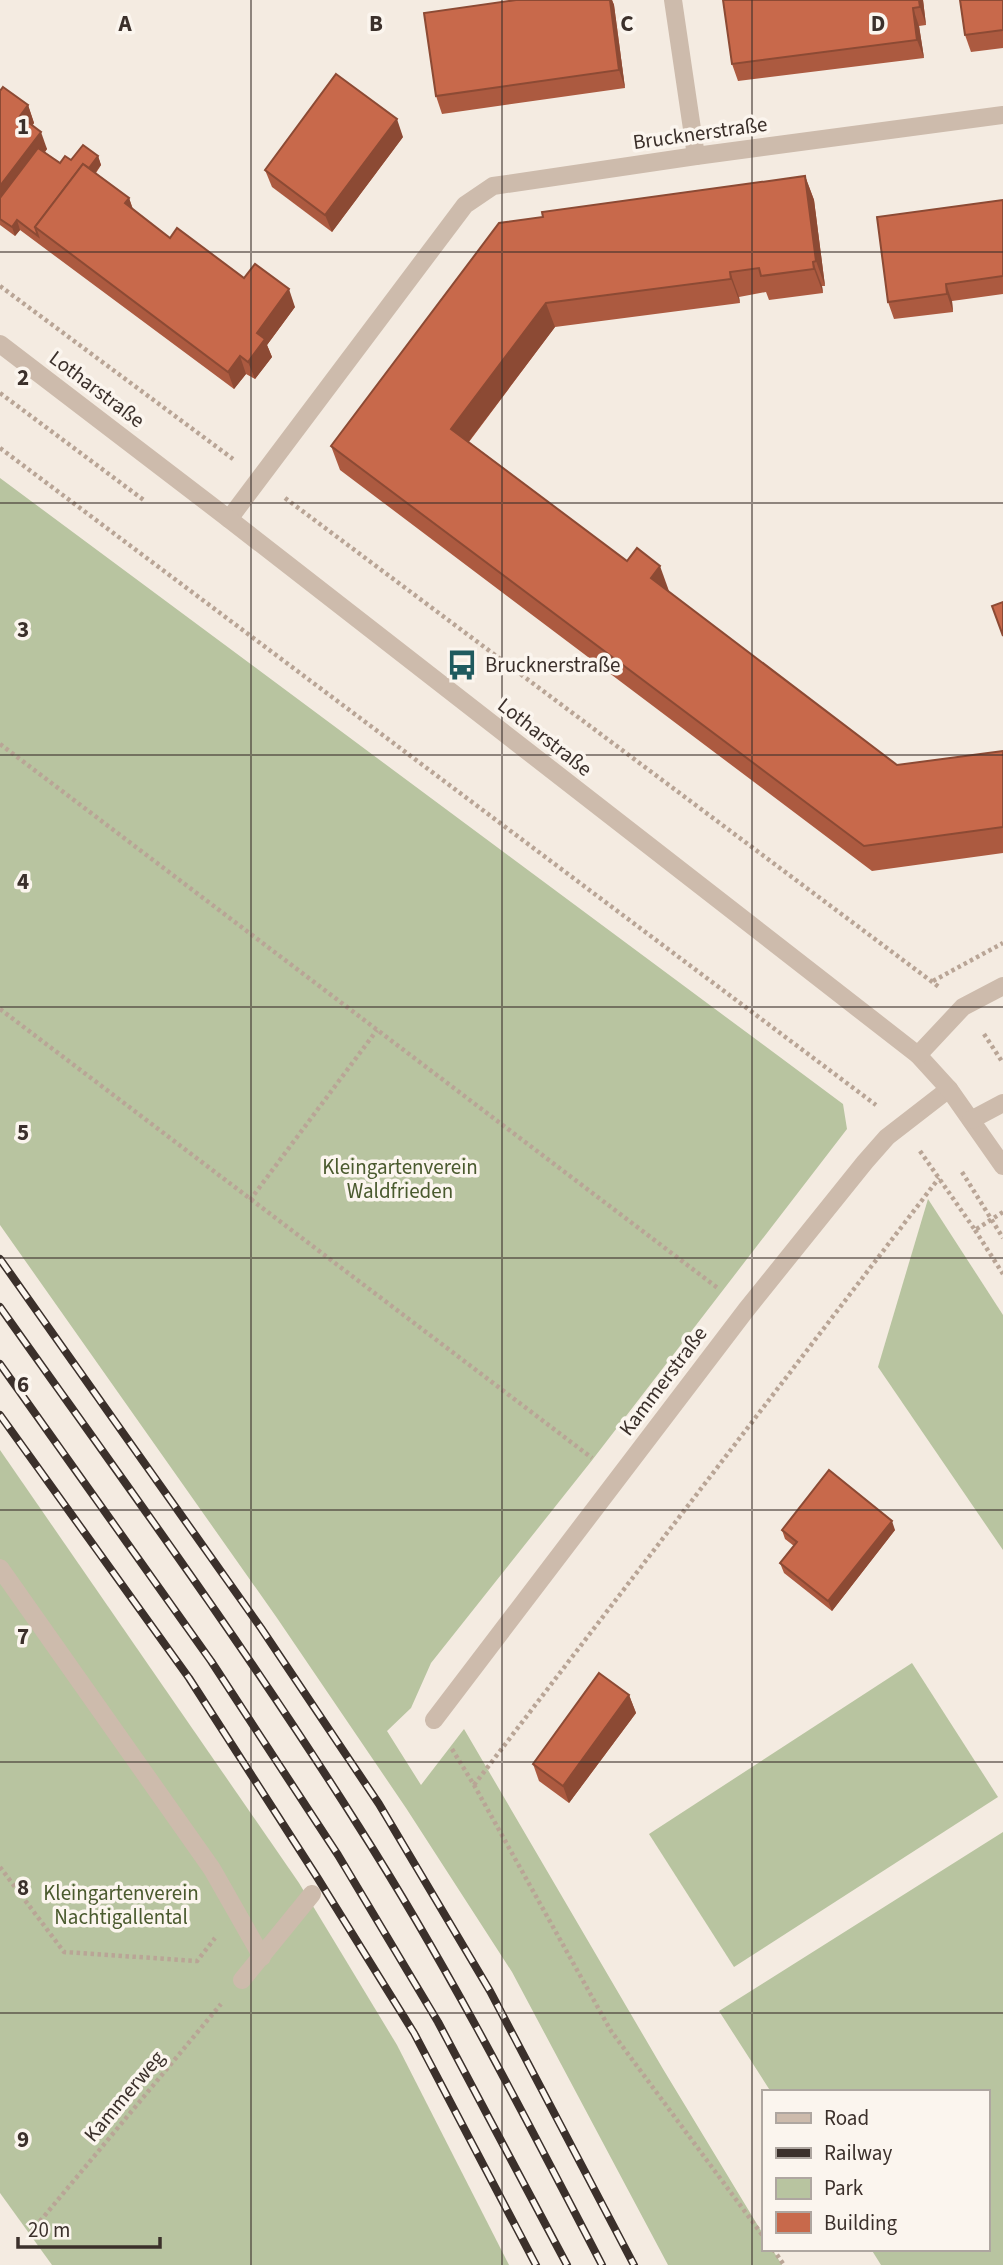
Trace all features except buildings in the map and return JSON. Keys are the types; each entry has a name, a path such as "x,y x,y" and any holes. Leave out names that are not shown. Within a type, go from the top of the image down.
{"street":[{"path":"673,0 696,156"},
{"name":"Brucknerstraße","path":"229,519 465,205 494,186 696,156 1003,116"},
{"name":"Lotharstraße","path":"0,344 918,1055 949,1089 1003,1166"},
{"path":"918,1055 963,1007 1003,986"},
{"name":"Kammerstraße","path":"434,1720 746,1310 865,1162 887,1136 949,1089"},
{"path":"971,1120 1003,1103"},
{"path":"0,1568 212,1869 262,1958"},
{"path":"242,1980 312,1894"}],"path":[{"path":"0,286 933,981 963,1007 990,1041 1003,1063"},
{"path":"0,448 901,1124 1003,1274"},
{"path":"286,499 295,488"},
{"path":"0,744 746,1310"},
{"path":"933,981 1003,943"},
{"path":"0,1009 618,1477"},
{"path":"250,1200 377,1030"},
{"path":"474,1785 939,1178"},
{"path":"975,1230 1003,1212"},
{"path":"434,1720 474,1785 611,2031 762,2235"},
{"path":"0,1867 64,1952 197,1961"},
{"name":"Kammerweg","path":"31,2232 242,1980"}],"green space":[{"name":"Kleingartenverein Waldfrieden","path":"0,478 843,1104 847,1129 593,1459 431,1663 411,1708 387,1731 421,1785 464,1729 762,2232 762,2251 773,2251 782,2265 668,2265 512,1972 406,1808 277,1618 0,1225"},
{"path":"928,1199 1003,1315 1003,1550 878,1367"},
{"name":"Kleingartenverein Nachtigallental","path":"0,1450 299,1883 397,2045 509,2265 52,2265 0,2193"},
{"path":"912,1663 998,1797 734,1967 649,1834"},
{"path":"1003,1832 1003,2265 881,2265 872,2251 989,2251 989,2090 770,2090 719,2011"}],"railway":[{"path":"0,1259 261,1628 379,1804 490,1991 634,2265"},
{"path":"0,1307 228,1630 359,1827 455,1989 602,2265"},
{"path":"0,1364 211,1661 338,1855 438,2022 567,2265"},
{"path":"0,1415 189,1678 317,1877 414,2033 536,2265"}],"place":[{"name":"Brucknerstraße","path":"462,665"}]}
